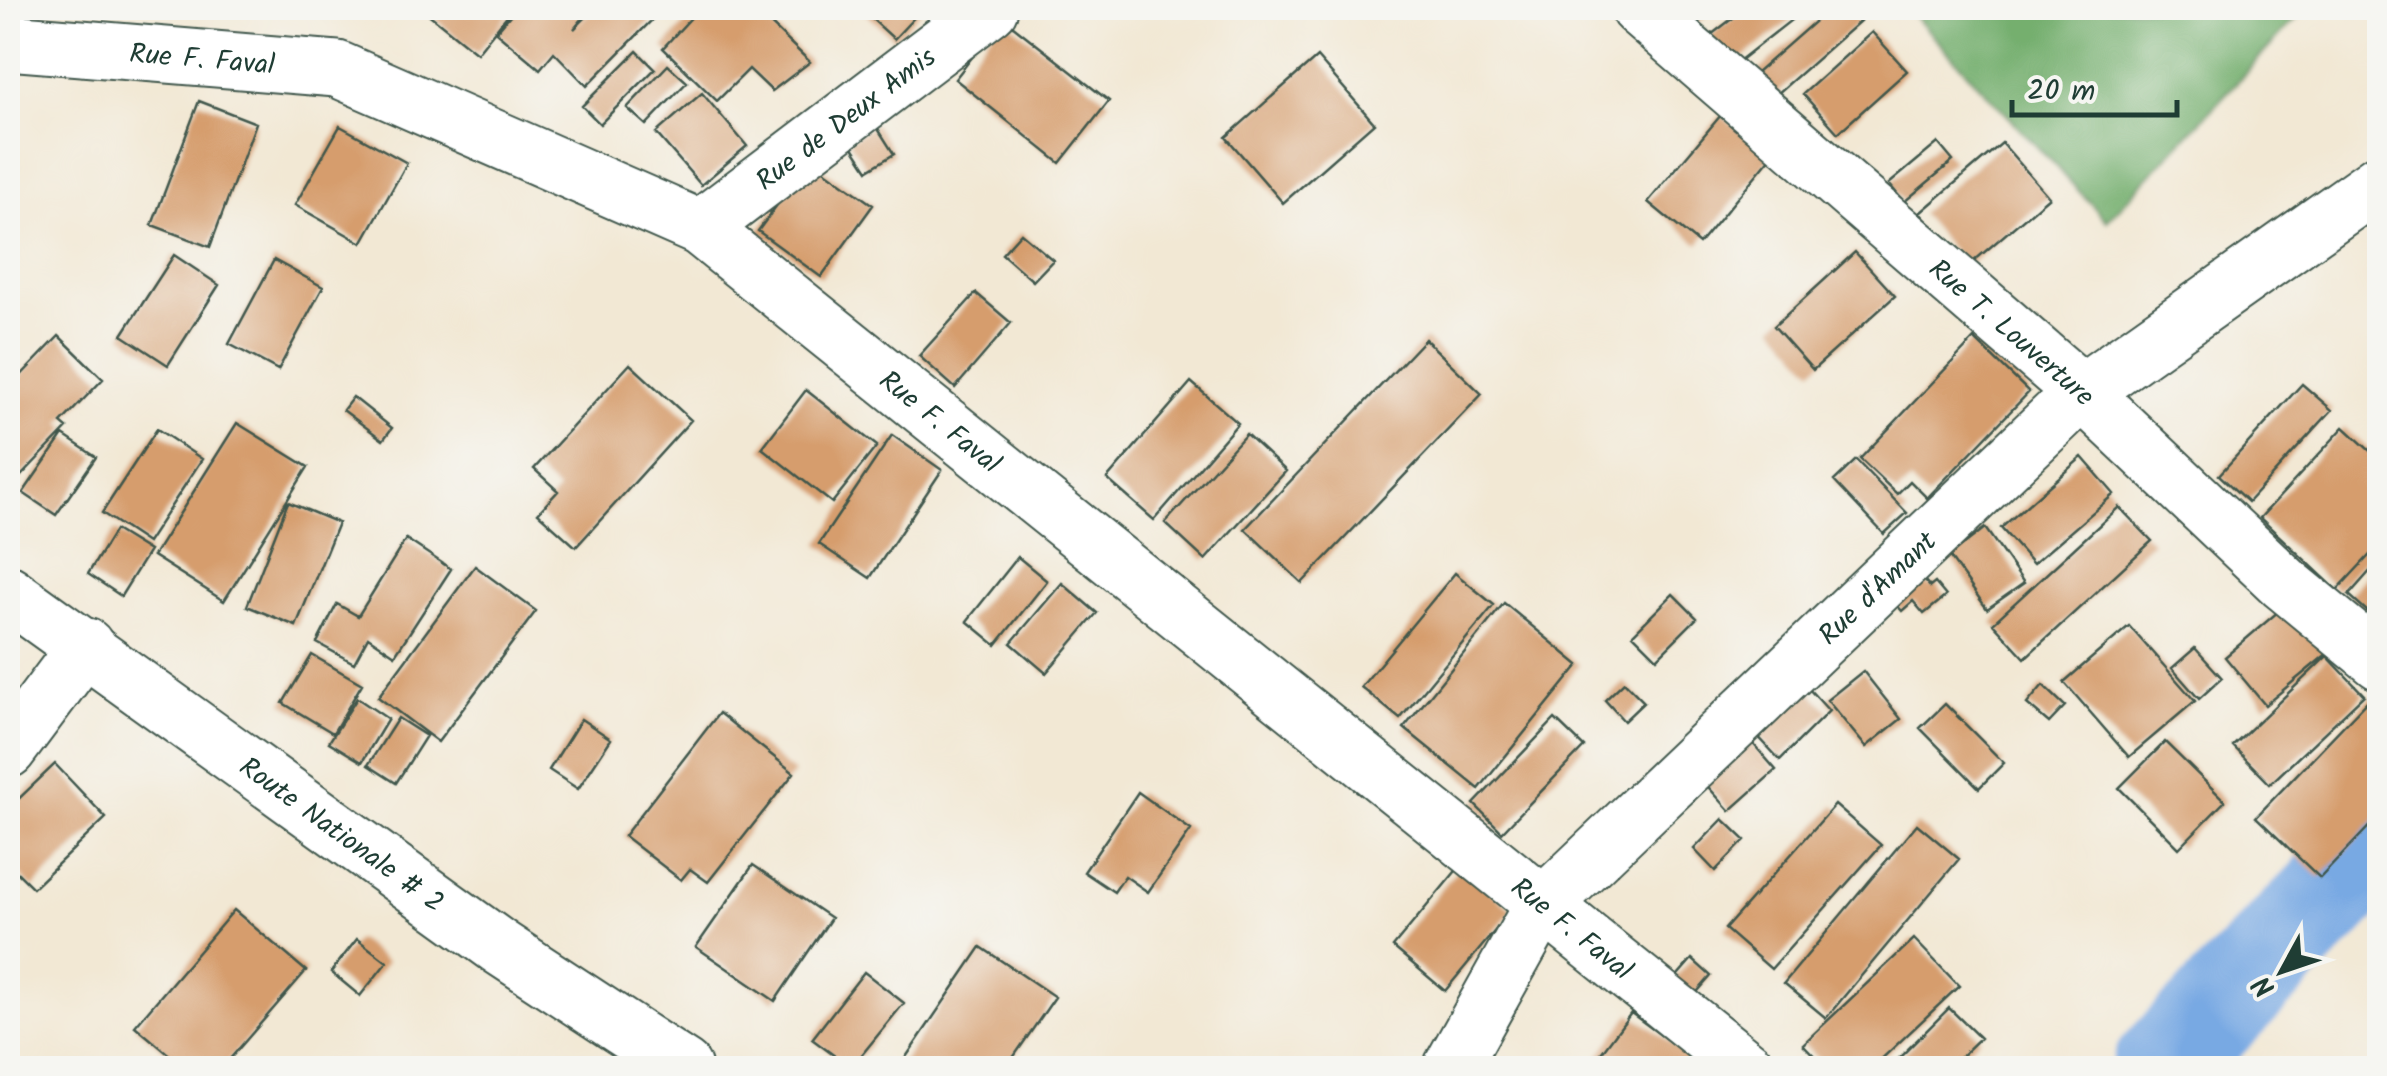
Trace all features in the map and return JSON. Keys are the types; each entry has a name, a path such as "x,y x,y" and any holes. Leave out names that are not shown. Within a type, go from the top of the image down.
{"street":[{"name":"Rue de Deux Amis","path":"700,228 990,8"},
{"name":"Rue T. Louverture","path":"1638,8 2082,392 2284,583 2380,662"},
{"name":"Rue F. Faval","path":"8,42 337,69 700,228 1541,907 1748,1068"},
{"name":"Rue d'Amant","path":"1451,1068 1541,907 2082,392 2380,181"},
{"name":"Route Nationale # 2","path":"8,593 501,948 684,1068"},
{"path":"8,750 86,646"}],"green space":[{"path":"1907,8 2306,8 2107,221"}],"building":[{"path":"421,8 513,8 477,53"},
{"path":"516,8 591,8 574,29 595,8 640,8 652,20 587,86 554,52 540,69 496,32"},
{"path":"700,8 754,8 810,62 772,91 749,69 717,101 663,48"},
{"path":"860,8 923,8 894,39"},
{"path":"1685,8 1714,8 1699,22"},
{"path":"1746,8 1804,10 1730,68 1707,38"},
{"path":"1830,8 1848,8 1860,21 1768,102 1748,80"},
{"path":"1003,18 1109,101 1060,163 955,79"},
{"path":"1872,32 1907,71 1838,133 1803,94"},
{"path":"637,51 655,69 600,124 582,106"},
{"path":"1317,57 1374,123 1283,203 1226,137"},
{"path":"668,65 687,82 646,125 627,108"},
{"path":"702,93 747,146 701,185 656,133"},
{"path":"199,101 256,123 210,247 152,225"},
{"path":"1721,115 1771,157 1699,244 1648,202"},
{"path":"875,124 894,154 868,170 849,141"},
{"path":"340,126 407,163 362,243 295,205"},
{"path":"1938,143 1953,161 1904,202 1889,184"},
{"path":"2002,143 2049,197 1967,267 1920,213"},
{"path":"810,160 873,205 821,277 758,231"},
{"path":"1021,233 1053,260 1033,281 1002,254"},
{"path":"1855,252 1895,296 1813,370 1774,326"},
{"path":"174,255 219,285 168,365 122,335"},
{"path":"274,260 323,287 278,370 229,344"},
{"path":"976,293 1011,323 955,388 919,356"},
{"path":"59,336 103,379 61,423 67,428 19,478 8,467 8,389"},
{"path":"1425,339 1482,394 1302,583 1245,529"},
{"path":"1974,339 2029,392 1927,498 1910,481 1897,494 1860,459"},
{"path":"630,364 691,420 576,547 538,513 558,491 534,469"},
{"path":"1191,382 1238,423 1154,520 1107,479"},
{"path":"2302,384 2332,410 2248,502 2219,475"},
{"path":"806,390 877,446 832,503 762,448"},
{"path":"353,397 392,428 383,440 343,410"},
{"path":"237,423 308,467 224,601 153,556"},
{"path":"2344,427 2380,460 2380,544 2337,590 2260,518"},
{"path":"157,429 202,459 147,543 102,513"},
{"path":"1246,434 1286,471 1205,560 1165,523"},
{"path":"63,435 96,457 56,515 23,493"},
{"path":"892,435 942,470 870,578 819,544"},
{"path":"2082,457 2114,494 2033,564 2001,528"},
{"path":"1856,460 1907,513 1884,534 1834,481"},
{"path":"288,502 338,523 296,626 247,606"},
{"path":"2119,507 2152,541 2025,658 1993,623"},
{"path":"1985,528 2024,583 1987,609 1949,556"},
{"path":"115,530 149,551 121,596 88,574"},
{"path":"406,539 451,569 395,655 368,637 354,663 317,643 337,604 358,616"},
{"path":"1018,557 1047,581 996,645 967,621"},
{"path":"2380,560 2380,600 2368,612 2349,595"},
{"path":"1910,563 1930,587 1935,583 1946,596 1924,614 1913,601 1902,611 1881,587"},
{"path":"475,566 536,611 438,742 378,697"},
{"path":"1455,573 1494,605 1400,719 1361,687"},
{"path":"1062,583 1097,613 1046,673 1011,643"},
{"path":"1673,594 1697,618 1657,658 1633,634"},
{"path":"2293,599 2334,648 2265,705 2225,657"},
{"path":"1504,603 1579,665 1479,789 1404,728"},
{"path":"2129,626 2195,701 2129,757 2064,682"},
{"path":"2195,648 2222,678 2199,699 2172,668"},
{"path":"312,655 362,684 333,733 283,703"},
{"path":"2327,656 2364,695 2270,784 2233,746"},
{"path":"1863,671 1901,719 1866,747 1827,700"},
{"path":"1624,682 1644,702 1624,721 1605,700"},
{"path":"2043,685 2065,706 2049,723 2027,704"},
{"path":"1808,688 1829,711 1780,760 1755,733"},
{"path":"2372,696 2380,703 2380,815 2320,878 2256,817"},
{"path":"357,698 388,719 362,762 329,742"},
{"path":"1945,704 2004,763 1979,788 1920,728"},
{"path":"719,713 794,773 708,882 690,869 681,880 624,836"},
{"path":"398,718 426,736 396,783 368,765"},
{"path":"581,719 611,739 578,789 549,770"},
{"path":"1555,719 1584,747 1502,832 1474,804"},
{"path":"1749,739 1776,770 1730,811 1702,780"},
{"path":"2165,742 2225,801 2179,848 2119,788"},
{"path":"55,764 106,818 33,888 16,871 8,879 8,809"},
{"path":"1138,792 1191,830 1148,892 1125,876 1114,892 1084,872"},
{"path":"1835,805 1881,845 1771,969 1725,929"},
{"path":"1723,819 1745,840 1715,871 1694,849"},
{"path":"1917,824 1959,859 1826,1018 1784,983"},
{"path":"753,865 831,918 775,1001 696,947"},
{"path":"1460,866 1512,910 1445,991 1393,947"},
{"path":"234,910 306,971 222,1068 185,1068 135,1026"},
{"path":"357,939 387,962 360,996 331,972"},
{"path":"1914,939 1959,986 1872,1068 1826,1068 1803,1044"},
{"path":"981,947 1055,997 1006,1068 909,1068 902,1063"},
{"path":"1692,959 1711,976 1691,999 1672,982"},
{"path":"864,972 904,1003 851,1068 812,1039"},
{"path":"1949,1008 1980,1038 1949,1068 1889,1068"},
{"path":"1631,1013 1705,1068 1590,1068"}],"waterway":[{"path":"2161,1068 2380,843"}]}
